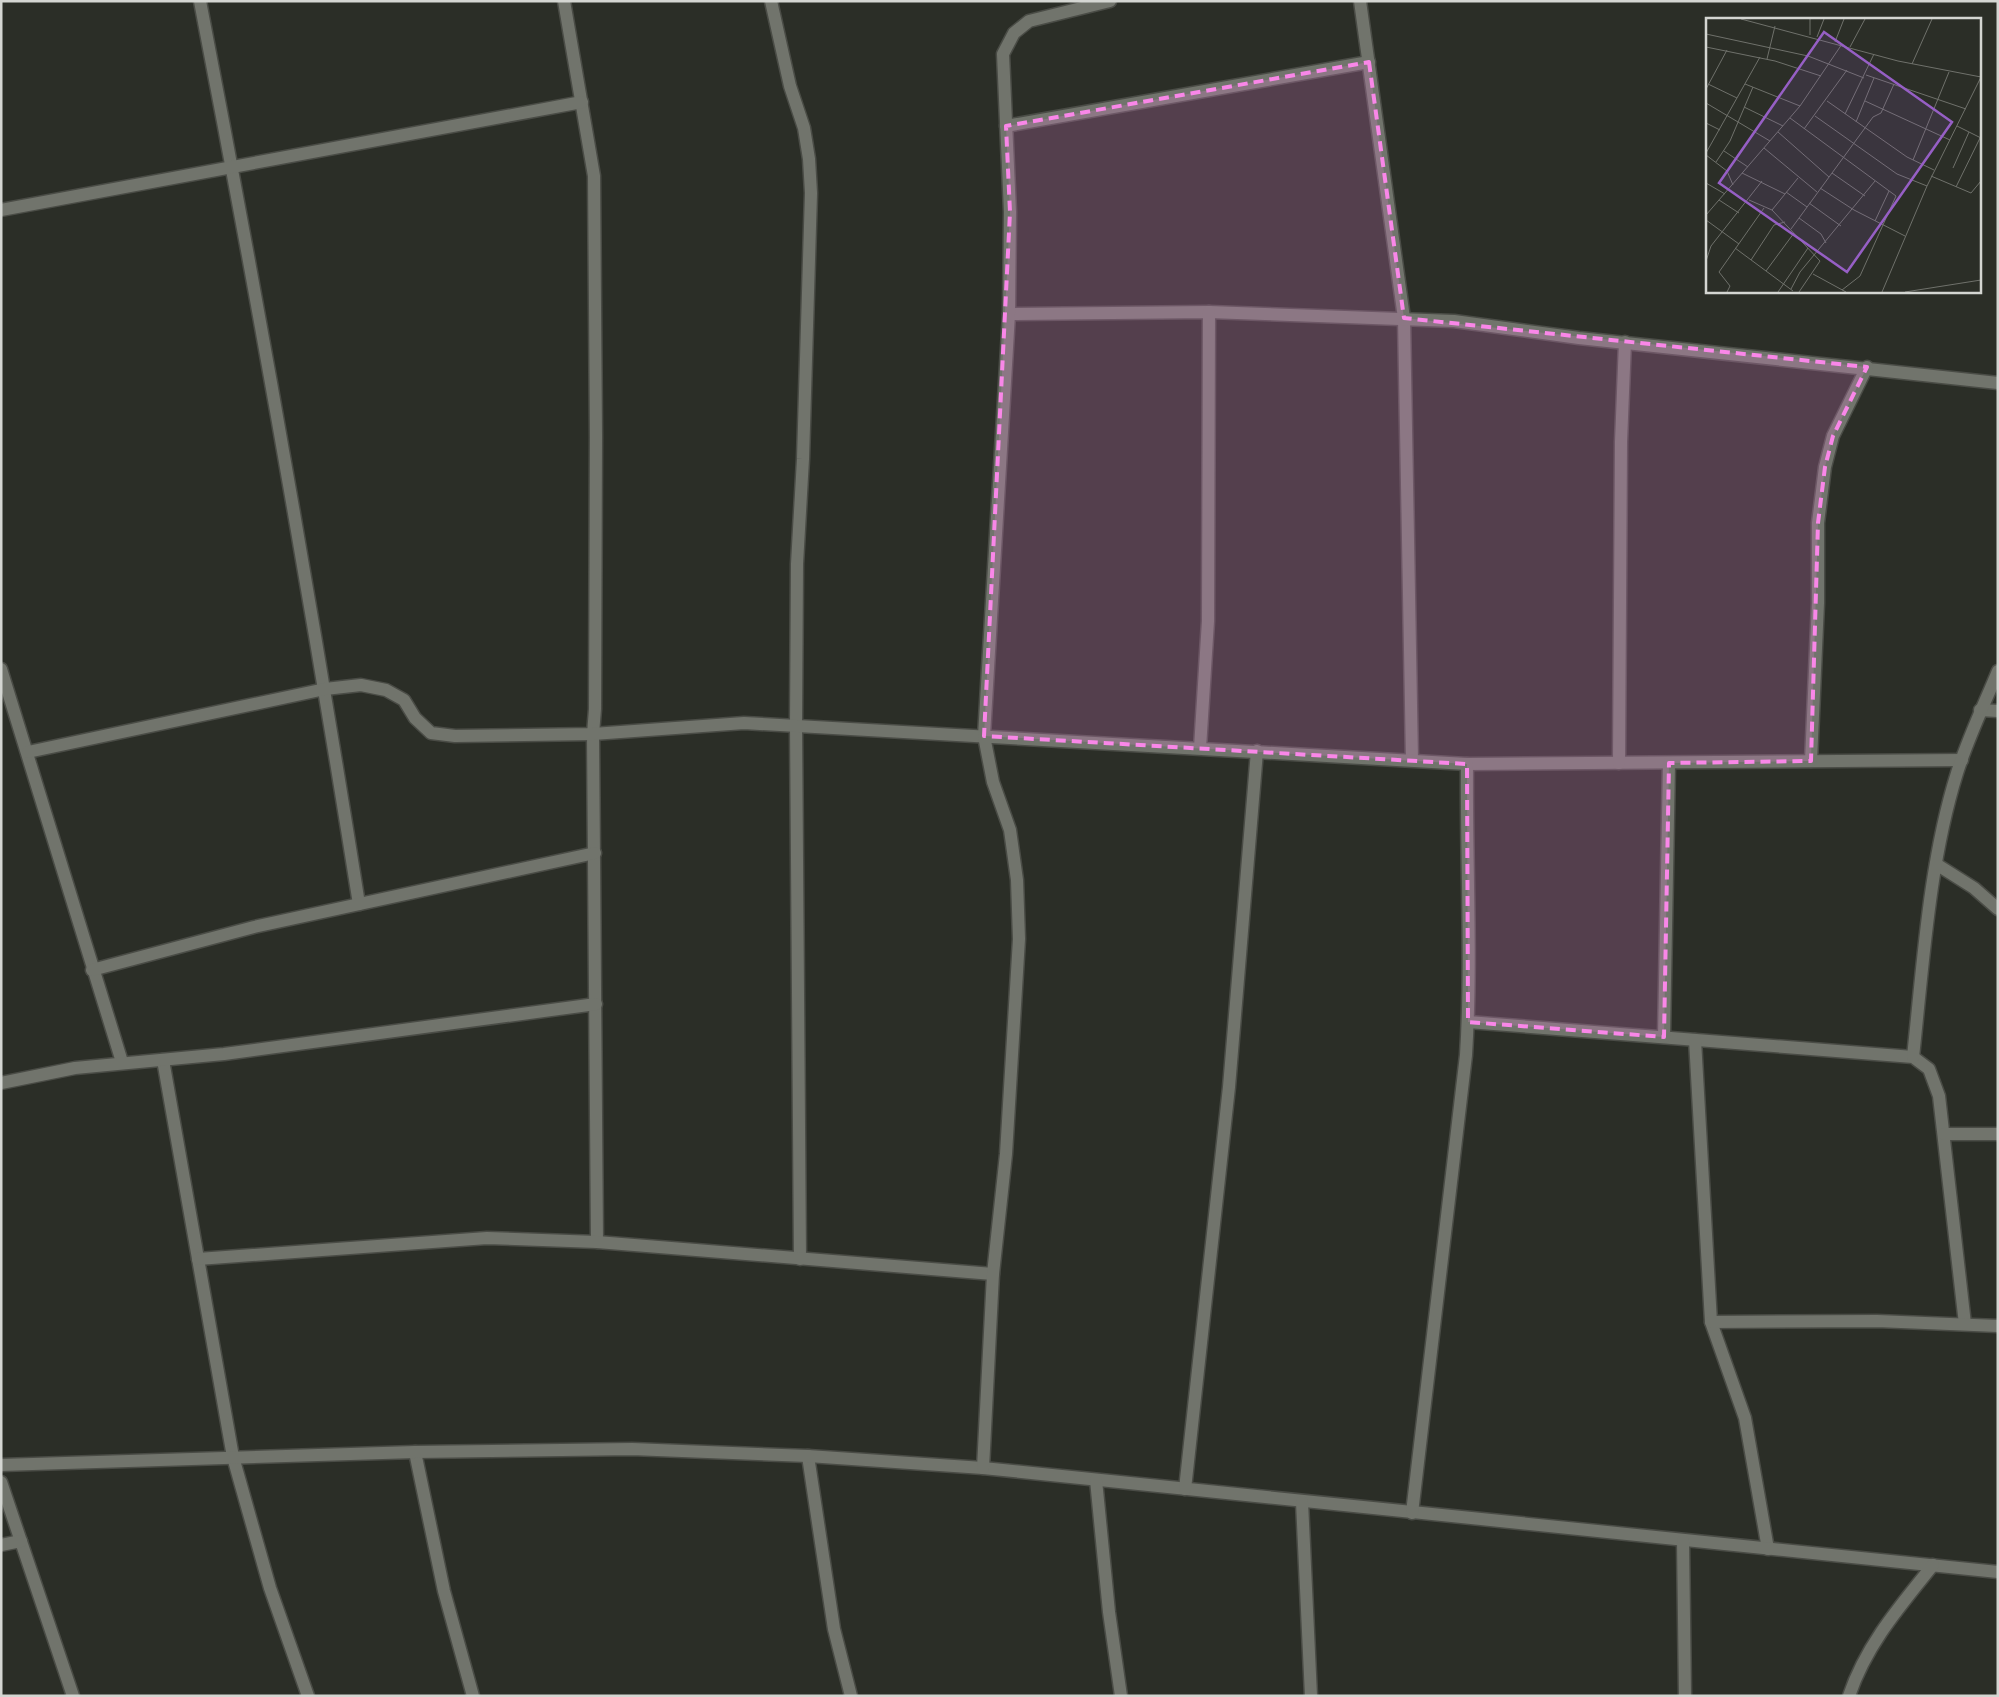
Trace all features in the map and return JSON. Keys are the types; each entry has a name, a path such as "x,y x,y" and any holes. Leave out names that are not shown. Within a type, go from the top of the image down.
{"street":[{"path":"200,1 232,167 325,689 360,904"},
{"path":"564,1 594,176 596,251 596,631 593,734 597,1242"},
{"path":"771,1 790,86 804,128 810,176 803,459 798,564 796,725 800,1259"},
{"path":"983,1468 994,1274 1006,1154 1019,939 1017,880 1010,830 993,782 984,736 1009,314 1010,212 1003,54 1014,33 1029,21 1110,1"},
{"path":"1360,1 1404,318 1412,760"},
{"path":"1006,126 1369,62"},
{"path":"1,210 582,102"},
{"path":"1009,314 1209,312 1454,321 1625,342 1998,383"},
{"path":"1200,748 1208,621 1209,312"},
{"path":"1620,763 1621,442 1625,342"},
{"path":"1811,761 1818,603 1818,523 1825,467 1833,436 1868,368"},
{"path":"1,670 28,752 92,970 122,1062"},
{"path":"1912,1057 1936,864 1962,760 1980,710 1998,671"},
{"path":"28,752 325,689 361,685 386,690 404,700 415,718 431,733 455,736 593,734 709,724 796,725 1467,764 1962,760"},
{"path":"1980,710 1998,711"},
{"path":"1185,1489 1229,1087 1257,751"},
{"path":"1664,1037 1669,763"},
{"path":"1412,1513 1468,1022 1467,764"},
{"path":"92,970 254,927 595,853"},
{"path":"1936,864 1974,888 1998,909"},
{"path":"1,1083 75,1068 122,1062 224,1054 596,1004"},
{"path":"1468,1022 1912,1057 1929,1069 1936,1082 1944,1134 1965,1324"},
{"path":"1695,1040 1711,1322 1745,1418 1768,1549"},
{"path":"163,1060 233,1457 270,1588 308,1696"},
{"path":"1944,1134 1998,1134"},
{"path":"198,1259 487,1238 597,1242 994,1274"},
{"path":"1711,1322 1877,1321 1998,1326"},
{"path":"1,1466 415,1452 632,1449 808,1456 983,1468 1998,1572"},
{"path":"415,1452 444,1591 473,1696"},
{"path":"808,1456 830,1603 851,1696"},
{"path":"1096,1480 1109,1612 1121,1696"},
{"path":"1,1482 74,1696"},
{"path":"1302,1502 1311,1696"},
{"path":"1,1546 21,1541"},
{"path":"1683,1541 1685,1696"},
{"path":"1849,1696 1857,1670 1870,1648 1896,1611 1933,1565"}],"highlighted area":[{"path":"1369,62 1404,318 1867,367 1833,436 1825,467 1818,523 1811,761 1669,763 1664,1037 1468,1022 1467,764 984,736 1010,212 1006,126"}]}
